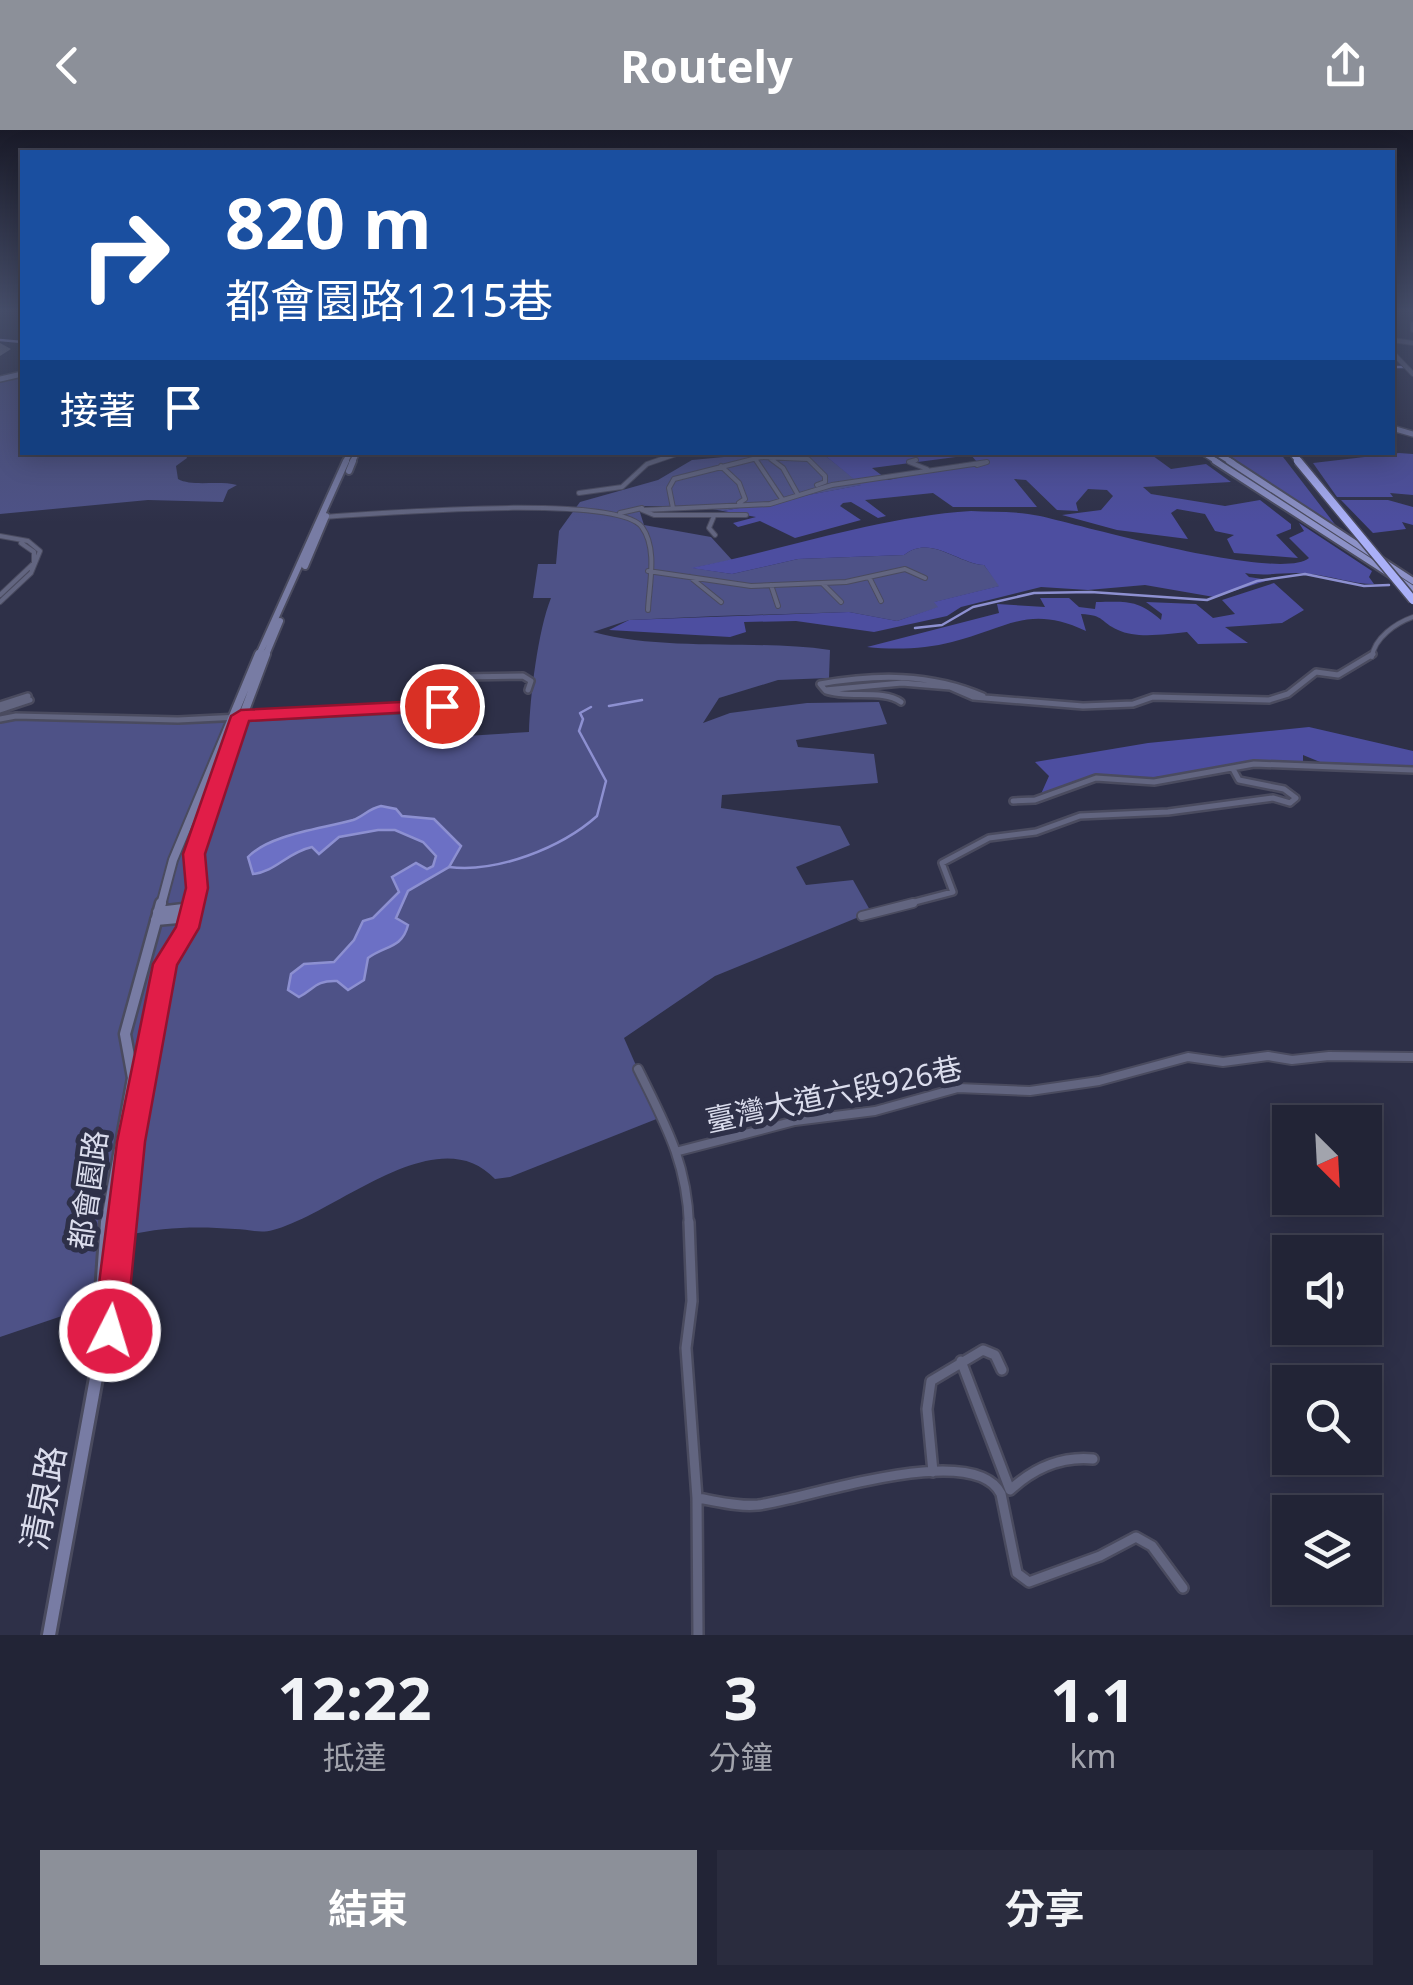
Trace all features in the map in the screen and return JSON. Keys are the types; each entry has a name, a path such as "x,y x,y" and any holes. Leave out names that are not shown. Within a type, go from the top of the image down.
{"highway":[{"path":"1294,455 1372,556 1413,600"},
{"path":"1303,455 1413,584"}],"main road":[{"path":"1216,455 1338,544 1413,584"},
{"path":"1217,455 1413,584"}],"street":[{"name":"都會園路","path":"130,1123 133,1078 125,1034 157,916 187,826 241,716 322,517 352,455"},
{"path":"579,493 622,488 647,464 673,455"},
{"path":"322,517 567,510 620,513 641,508 672,508 782,499 825,482 826,476 808,459 770,458 720,465 670,482 672,508"},
{"path":"770,458 782,468 797,493"},
{"path":"756,460 782,499"},
{"path":"916,460 910,462 928,470"},
{"path":"746,514 654,515 642,510 770,504 832,485 987,462 978,465"},
{"path":"720,465 740,482 744,499 740,503"},
{"path":"620,513 638,522 646,534 648,610"},
{"path":"714,516 709,528 715,535"},
{"path":"0,538 28,541 40,551 37,567 1,599"},
{"path":"648,571 729,584 870,579 905,569 924,578"},
{"path":"689,576 721,602"},
{"path":"870,579 881,601"},
{"path":"822,583 841,602"},
{"path":"771,585 778,606"},
{"path":"900,702 894,697 843,697 820,684 898,677 956,683 982,696 1083,706 1132,704 1154,697 1269,700 1288,694 1316,672 1338,675 1372,656 1373,648 1397,623 1413,617"},
{"path":"0,719 16,716 178,720 436,708 442,706 453,678 460,677 524,676 531,682 528,690"},
{"path":"0,708 29,698"},
{"name":"都會園路","path":"96,1372 107,1217 165,964 182,942 191,912 198,877 192,860 223,751"},
{"path":"1012,801 1035,800 1096,778 1154,782 1274,763 1413,770"},
{"path":"862,916 952,892 942,863 989,838 1036,832 1098,814 1168,812 1273,798 1290,802 1296,798 1284,790 1239,780 1232,769"},
{"path":"187,826 202,826"},
{"path":"157,916 191,912"},
{"name":"臺灣大道六段926巷","path":"679,1152 795,1121 875,1111 958,1088 1030,1092 1100,1081 1188,1057 1223,1062 1268,1056 1292,1060 1413,1056"},
{"path":"638,1069 679,1152 688,1192 692,1301 686,1348 697,1512 698,1635"},
{"path":"933,1472 928,1409 931,1381 983,1350 996,1355 1002,1370"},
{"path":"961,1361 1010,1490 1042,1467 1077,1456 1093,1458"},
{"name":"清泉路","path":"49,1635 96,1372"},
{"path":"696,1498 754,1506 933,1472 984,1472 995,1482 1017,1574 1029,1582 1100,1556 1136,1537 1152,1546 1183,1588"}],"shaded area":[{"path":"0,382 20,382 20,455 186,455 176,466 178,479 237,485 228,490 223,502 148,500 0,514"},
{"path":"1413,454 1413,495 1337,497 1313,463 1395,455"},
{"path":"824,455 862,485 723,511 696,506 638,506 644,525 711,537 732,560 693,568 732,574 798,559 904,555 924,547 984,565 1000,586 935,602 940,607 897,621 849,612 718,616 629,620 593,632 651,642 830,650 829,678 778,680 719,698 703,723 730,713 807,703 879,702 887,724 796,740 798,747 874,754 878,783 722,795 721,808 840,826 850,845 796,867 806,885 853,880 871,912 715,976 624,1038 659,1118 510,1177 495,1179 471,1163 445,1158 416,1163 268,1231 194,1227 128,1235 118,1297 0,1337 0,721 433,710 419,739 529,732 536,664 551,598 533,598 538,564 556,564 559,531 580,502 658,480 692,460"},
{"path":"824,455 971,455 1152,455 1171,469 1206,464 1231,482 1143,487 1151,494 1225,506 1260,500 1291,524 1291,529 1276,535 1298,558 1234,553 1227,539 1234,535 1215,531 1205,514 1177,509 1171,513 1188,539 1117,530 1062,515 1101,510 1113,496 1107,490 1088,489 1076,503 1078,511 1057,510 1026,480 1014,479 1037,507 953,507 933,493 865,500 886,516 878,518 851,502 843,503 840,506 861,520 795,538 760,521 738,527 733,523 756,517 723,511 861,485","holes":["971,455 977,462 888,480 872,468"]},
{"path":"1228,455 1282,455 1337,527"},
{"path":"1341,500 1388,500 1413,507 1413,525 1402,522 1406,529 1373,533"},
{"path":"971,511 1031,514 1180,550 1261,563 1291,563 1309,558 1289,538 1304,531 1299,523 1372,571 1369,577 1374,584 1302,573 1245,573 1269,580 1214,597 1145,585 1088,590 1041,587 961,607 947,616 874,632 796,621 744,622 746,632 730,637 609,630 629,620 849,612 897,621 938,607 934,602 999,586 984,565 924,547 904,555 798,559 732,574 691,568 865,527"},
{"path":"1274,583 1304,610 1282,623 1225,627 1248,643 1198,644 1187,632 1134,634 1118,630 1099,617 1081,614 1086,631 1049,619 1033,619 932,646 867,647 999,613 997,604 1045,607 1040,598 1069,598 1079,607 1095,609 1096,602 1131,603 1161,620 1162,614 1146,602 1196,604 1213,618 1235,614 1222,600"},
{"path":"1309,727 1413,751 1413,766 1320,762 1303,755 1303,762 1261,762 1149,778 1091,779 1041,794 1049,776 1035,762 1148,743"},
{"path":"381,806 396,809 402,816 434,819 461,846 449,867 408,891 396,918 408,925 405,933 397,943 368,958 364,980 348,990 337,981 324,982 299,997 288,990 291,974 304,964 334,962 354,940 363,921 373,918 399,892 392,877 416,863 427,869 433,866 436,856 423,842 395,830 378,830 339,837 319,854 312,847 253,874 248,857 269,843 353,820"}],"waterway":[{"path":"915,628 942,625 973,607 1034,593 1091,592 1207,600 1257,581 1305,574 1364,586 1389,585"},
{"path":"609,706 642,700"},
{"path":"449,867 487,866 528,856 597,816 606,781 579,731 583,719 580,713 591,707"}],"route":[{"path":"110,1331 131,1142 165,964 182,942 187,928 198,877 192,860 241,716 442,706"}]}
